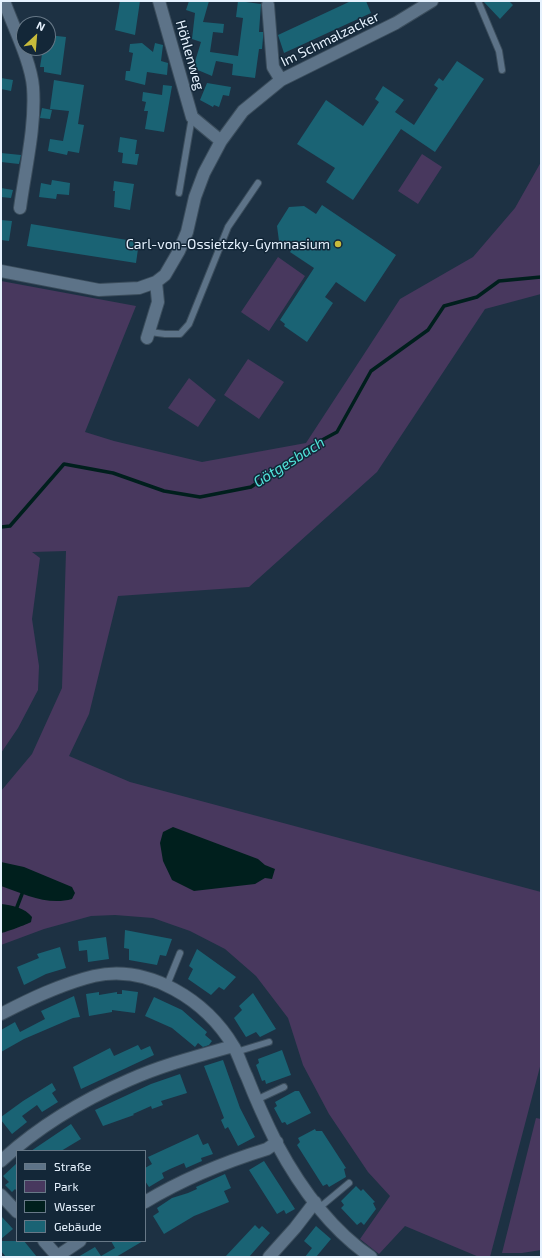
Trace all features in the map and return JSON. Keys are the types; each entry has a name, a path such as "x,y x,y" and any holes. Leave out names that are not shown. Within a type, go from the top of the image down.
{"street":[{"path":"4,1 33,86 33,116 20,208"},
{"name":"Höhlenweg","path":"159,1 192,117"},
{"name":"Im Schmalzacker","path":"156,282 165,275 179,251 187,232 195,196 204,173 221,141 243,111 281,80 396,24 432,1"},
{"name":"Im Schmalzacker","path":"268,5 273,67 281,80"},
{"path":"192,117 221,141"},
{"path":"1,271 99,290 139,288 156,282 158,302 149,335"},
{"path":"1,1014 44,993 94,976 127,975 155,980 192,1000 212,1018 235,1049 256,1100 276,1142 306,1192 334,1225 371,1257"},
{"path":"1,1161 21,1143 48,1124 82,1104 129,1080 174,1063 235,1049"},
{"path":"146,1201 167,1189 200,1174 267,1149 276,1142"},
{"path":"1,1196 16,1211"},
{"path":"269,1257 317,1205"},
{"path":"45,1242 57,1257 79,1242"}],"lane":[{"path":"478,1 499,51 502,70"},
{"name":"Höhlenweg","path":"179,193 192,117"},
{"path":"149,335 180,334 189,324 228,228 258,183"},
{"path":"167,986 180,953"},
{"path":"235,1049 269,1042"},
{"path":"256,1100 284,1087"},
{"path":"317,1205 349,1183"}],"green space":[{"path":"422,154 442,167 418,204 398,191"},
{"path":"541,162 541,294 485,309 377,472 249,587 118,596 89,714 69,756 130,782 541,892 541,1063 490,1257 479,1257 405,1226 379,1254 360,1239 390,1196 368,1172 329,1114 303,1065 288,1018 256,976 225,949 190,931 153,918 115,915 91,916 44,929 1,945 1,791 32,754 62,688 66,551 32,552 40,558 32,619 39,666 38,690 18,728 1,753 1,281 136,306 85,432 114,441 202,462 306,443 400,299 473,257 515,208"},
{"path":"278,257 305,276 269,331 241,312"},
{"path":"248,359 284,382 259,419 224,395"},
{"path":"189,378 216,400 198,427 168,408"},
{"path":"536,1118 541,1119 541,1250 522,1253 502,1253"}],"water":[{"path":"173,827 258,859 265,865 275,869 272,879 265,878 255,884 194,891 172,880 163,861 160,843 163,832"},
{"path":"1,862 24,867 72,887 75,893 72,899 54,901 36,898 1,886"},
{"path":"1,904 14,906 26,911 32,917 31,922 1,933"}],"building":[{"path":"120,1 140,1 135,35 115,30"},
{"path":"189,1 209,1 203,22 224,24 223,33 213,32 210,52 238,56 243,18 236,17 238,1 261,4 259,32 263,32 263,38 262,49 259,49 255,78 232,75 233,64 216,61 212,76 193,68 201,42 192,39 195,13 186,10"},
{"path":"351,1 366,1 371,13 284,53 278,35"},
{"path":"483,1 509,1 513,5 500,19"},
{"path":"56,36 66,37 61,75 44,72 44,67 40,67 42,56 56,56"},
{"path":"142,43 153,52 155,43 163,45 161,61 168,63 167,75 147,72 145,85 125,80 126,71 130,71 133,53 129,52 130,44"},
{"path":"457,61 484,79 435,152 401,129 353,200 326,182 335,168 297,144 326,100 363,126 379,102 375,99 383,86 404,100 395,112 414,125 438,88 434,85 439,78 443,81"},
{"path":"1,78 13,80 11,91 1,89"},
{"path":"54,80 84,85 78,124 84,125 79,153 68,151 67,155 48,151 50,139 63,141 69,111 50,109"},
{"path":"207,83 231,87 229,96 223,95 219,107 214,105 213,107 200,100"},
{"path":"163,85 172,86 164,132 145,129 148,111 144,111 146,102 142,101 143,92 162,95"},
{"path":"42,108 52,110 50,119 40,118"},
{"path":"120,137 137,140 135,154 139,154 137,165 122,163 123,153 118,152"},
{"path":"1,153 21,155 19,164 1,162"},
{"path":"52,180 70,183 69,195 57,194 56,199 39,197 41,183 51,185"},
{"path":"114,181 134,184 130,210 114,207"},
{"path":"1,188 13,190 11,198 1,197"},
{"path":"322,205 396,255 365,302 336,282 325,297 333,303 307,342 284,326 285,324 280,320 314,268 290,252 292,249 279,241 277,226 289,207 304,206 316,214"},
{"path":"1,220 12,221 9,241 1,240"},
{"path":"31,224 139,242 136,263 27,246"},
{"path":"125,930 172,939 166,956 160,955 157,965 129,960 129,949 124,948"},
{"path":"106,937 109,959 88,962 87,950 79,951 78,941"},
{"path":"60,947 66,968 46,974 24,985 17,967 39,958 37,954"},
{"path":"197,949 236,977 224,990 219,987 211,995 188,979 193,969 189,966"},
{"path":"122,990 138,992 135,1013 112,1010 112,1012 89,1016 86,994 99,992 99,995 117,992 117,994 122,994"},
{"path":"253,993 276,1029 260,1037 256,1032 246,1037 234,1018 242,1010 239,1006"},
{"path":"74,996 80,1017 73,1018 24,1039 1,1052 1,1030 15,1022 20,1032 45,1019 41,1011"},
{"path":"154,997 182,1010 207,1032 205,1035 212,1041 209,1045 203,1047 198,1043 195,1047 172,1028 145,1016"},
{"path":"138,1045 141,1050 150,1046 154,1055 81,1089 73,1067 110,1048 114,1056"},
{"path":"282,1050 291,1075 266,1084 265,1080 262,1081 256,1065 259,1063 258,1059"},
{"path":"223,1060 240,1108 255,1137 238,1146 228,1127 225,1129 221,1120 224,1118 204,1066"},
{"path":"180,1074 187,1093 161,1101 163,1105 152,1109 151,1106 133,1114 134,1115 103,1126 95,1110 151,1084"},
{"path":"52,1083 56,1090 52,1093 58,1102 42,1112 37,1105 22,1116 27,1122 12,1134 1,1120 1,1117"},
{"path":"295,1091 299,1091 311,1113 287,1125 285,1122 282,1123 274,1108 277,1106 275,1102"},
{"path":"71,1124 81,1139 63,1150 32,1150"},
{"path":"315,1129 316,1131 322,1131 346,1168 344,1169 346,1177 329,1187 327,1184 323,1186 297,1145 300,1142 298,1138"},
{"path":"198,1134 203,1145 208,1143 213,1154 201,1158 202,1161 186,1168 184,1163 162,1173 164,1178 149,1187 146,1182 146,1167 152,1164 148,1157"},
{"path":"264,1161 295,1209 286,1214 284,1210 277,1214 249,1170"},
{"path":"16,1164 16,1190 15,1189 12,1192 5,1185 9,1182 3,1176"},
{"path":"225,1174 231,1188 224,1191 229,1202 194,1216 164,1234 153,1216 159,1212 157,1208 172,1198 197,1189 196,1187"},
{"path":"356,1186 361,1191 363,1189 375,1202 373,1203 376,1209 364,1225 361,1222 357,1225 341,1208 344,1205 341,1201"},
{"path":"1,1216 13,1229 1,1239"},
{"path":"255,1225 259,1229 262,1226 270,1233 249,1257 225,1257"},
{"path":"316,1226 331,1239 316,1257 305,1257 312,1248 304,1241"},
{"path":"1,1241 25,1242 37,1257 6,1257 1,1251"},
{"path":"112,1242 141,1242 116,1257 78,1257 95,1247 101,1256 115,1248"}],"waterway":[{"name":"Götgesbach","path":"1,527 10,526 64,464 113,473 164,491 200,497 251,487 309,447 337,432 371,371 428,330 444,306 477,297 499,281 541,277"},
{"path":"17,907 22,894"}],"place":[{"name":"Carl-von-Ossietzky-Gymnasium","path":"338,244"}]}
